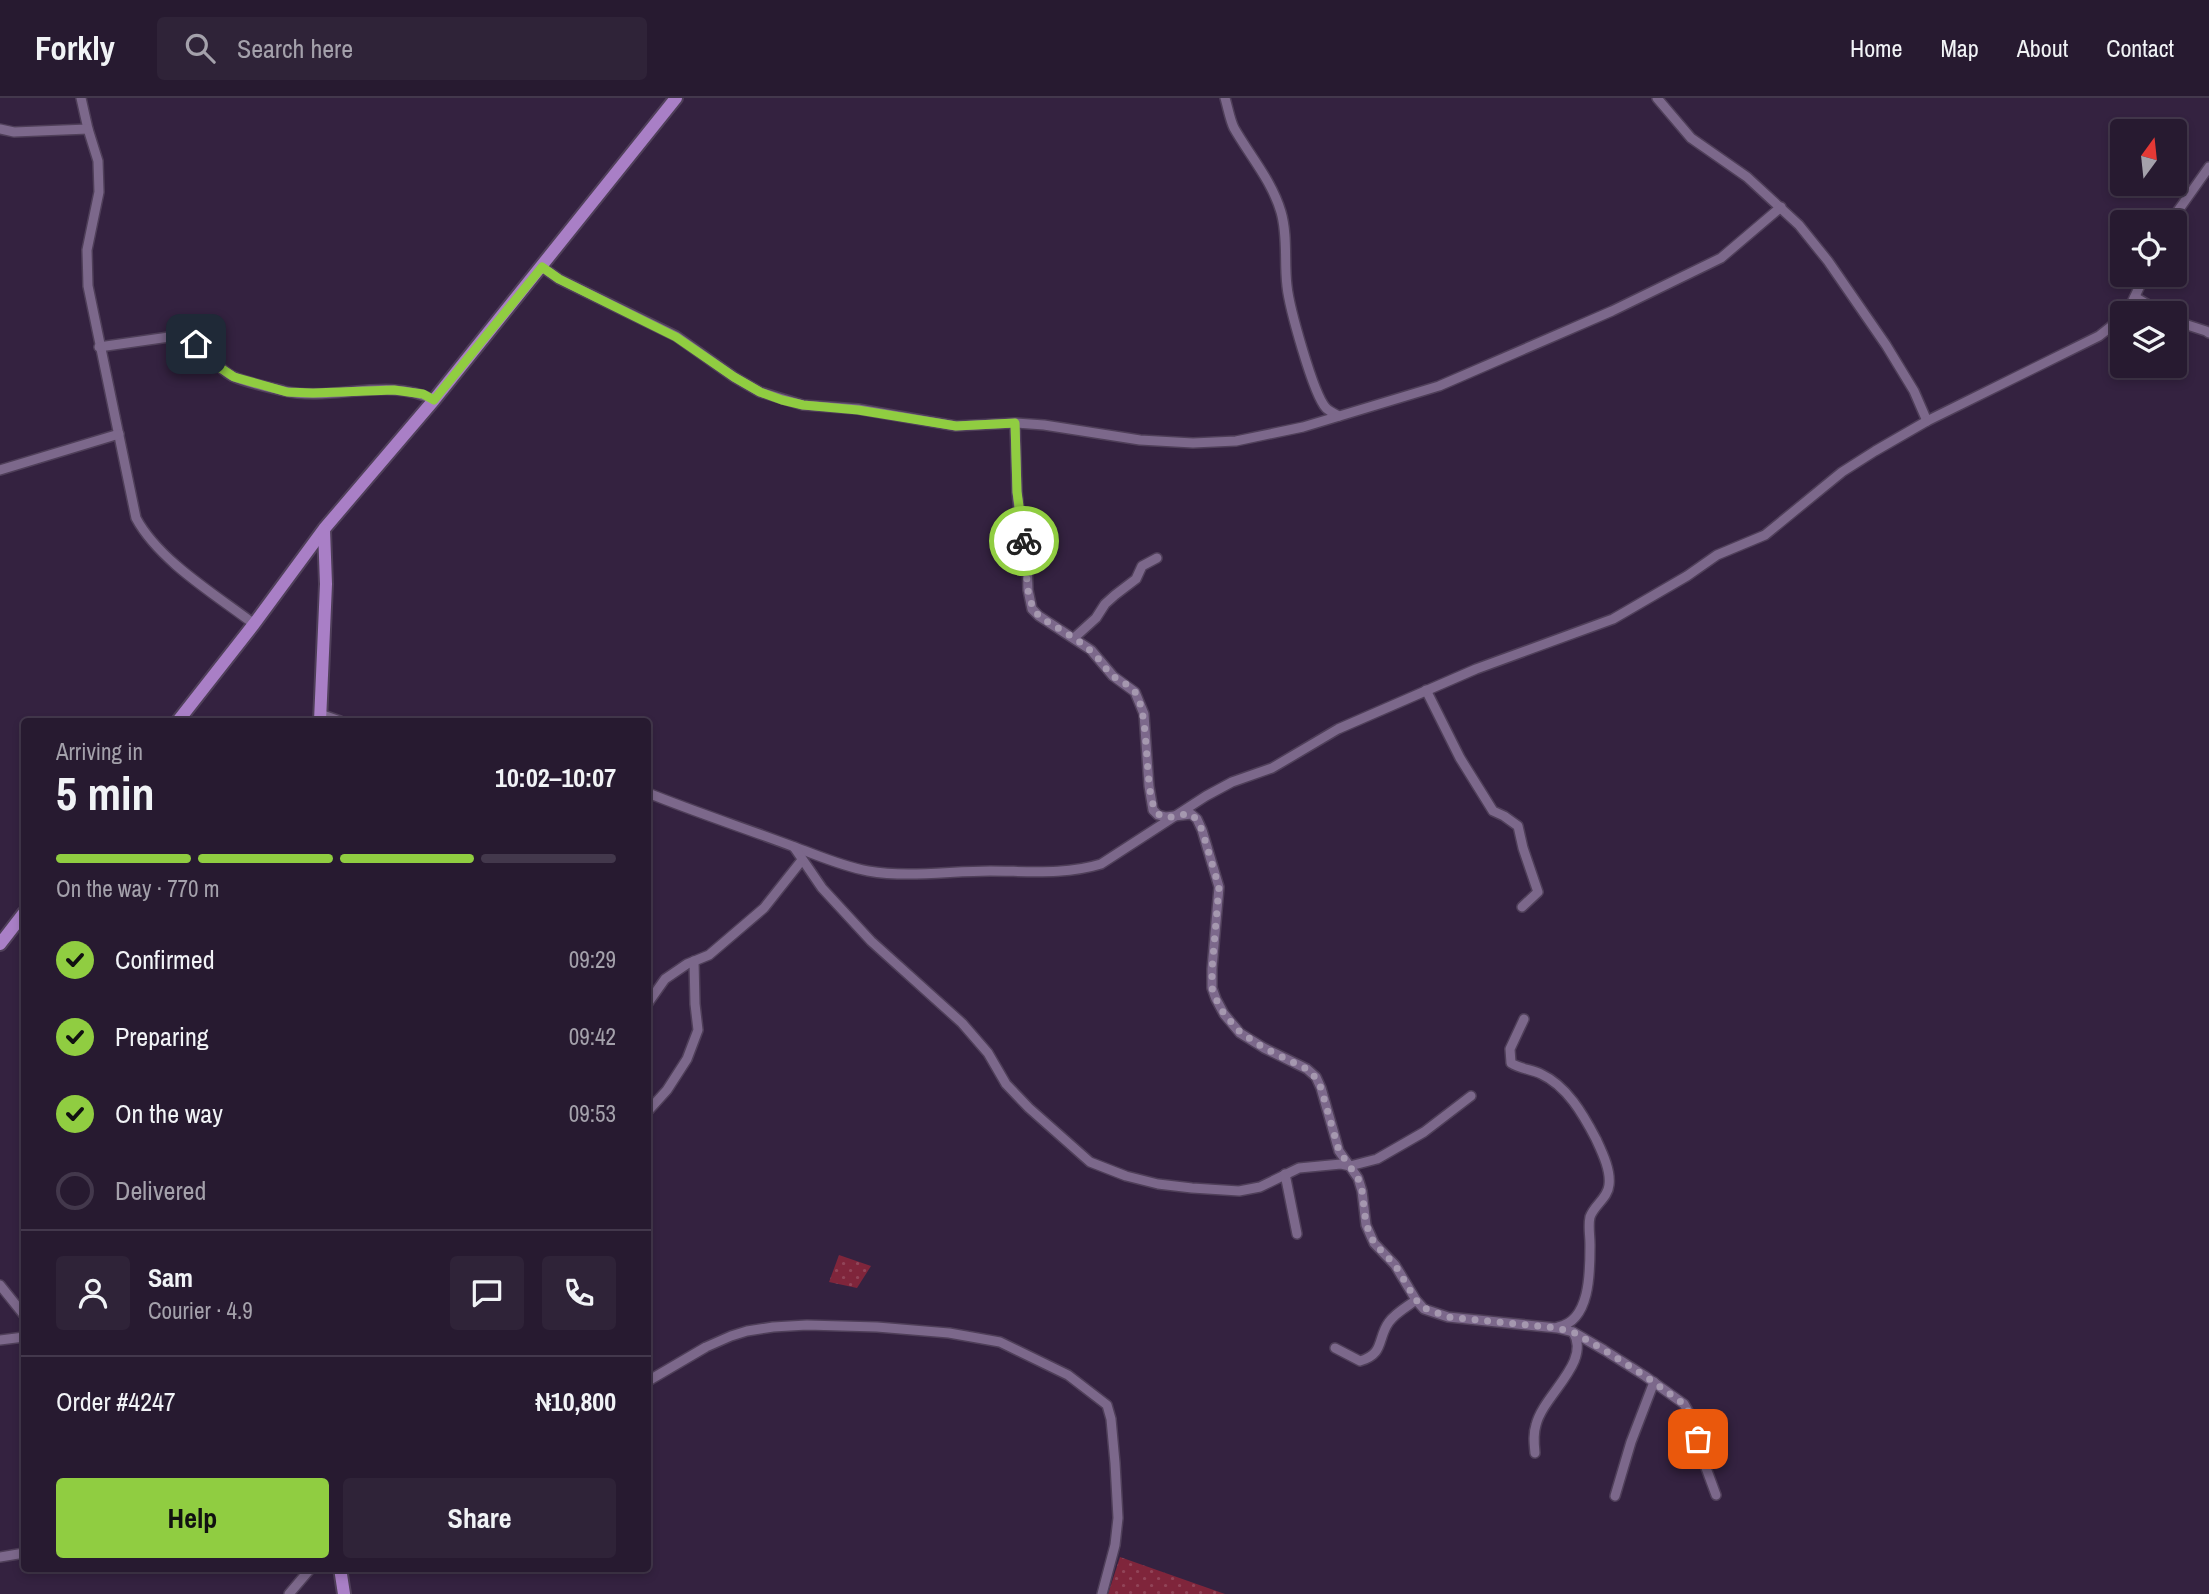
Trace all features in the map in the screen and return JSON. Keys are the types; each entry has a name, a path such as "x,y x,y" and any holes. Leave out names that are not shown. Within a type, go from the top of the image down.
{"main road":[{"path":"183,718 324,529 434,400 676,98"},
{"path":"320,718 326,584 324,529"},
{"path":"0,944 21,917"},
{"path":"341,1572 344,1594"}],"street":[{"path":"81,98 98,161 99,192 86,250 88,286 136,518 145,534 168,558 254,624"},
{"path":"1225,98 1234,127 1274,193 1281,211 1285,230 1287,289 1294,318 1320,398 1325,407 1339,416"},
{"path":"1657,98 1691,138 1747,177 1800,225 1878,334 1914,391 1927,422"},
{"path":"0,129 14,132 88,129"},
{"path":"2179,210 2209,167"},
{"path":"542,267 559,279 676,337 734,377 760,392 782,400 956,426 1015,423 1140,440 1193,443 1259,438 1303,428 1439,386 1612,311 1721,258 1780,207"},
{"path":"2133,301 2140,287"},
{"path":"2135,297 2142,301"},
{"path":"2187,325 2209,333"},
{"path":"651,794 710,818 847,866 870,871 907,874 971,871 1060,872 1101,864 1206,796 1232,782 1272,768 1338,729 1426,690 1613,619 1687,576 1717,555 1765,535 1842,472 1927,422 2099,336 2110,327"},
{"path":"99,347 176,336 186,337 213,363 234,377 287,392 394,390 423,394 434,400"},
{"path":"1015,423 1017,492 1032,609 1091,650 1113,676 1131,687 1139,699 1143,714 1153,810 1158,815 1171,817 1186,814 1196,819 1202,830 1219,887 1212,988 1224,1014 1240,1032 1264,1048 1307,1069 1315,1077 1321,1088 1339,1151 1358,1178 1369,1234 1395,1265 1416,1300 1424,1308 1448,1317 1573,1332 1654,1382 1684,1404 1693,1420 1702,1457 1716,1495"},
{"path":"0,470 119,434"},
{"path":"1074,638 1096,618 1105,604 1136,579 1142,566 1157,558"},
{"path":"1426,690 1460,758 1493,811 1518,826 1522,848 1538,892 1522,907"},
{"path":"793,846 822,888 872,941 962,1023 988,1053 1006,1084 1029,1108 1090,1162 1126,1176 1158,1184 1239,1191 1260,1186 1299,1168 1341,1164 1350,1166 1377,1159 1424,1132 1471,1096"},
{"path":"651,999 665,979 687,964 709,955 764,908 803,860"},
{"path":"651,1108 667,1090 687,1059 698,1030 694,961"},
{"path":"1524,1018 1510,1049 1510,1063 1542,1074 1563,1089 1595,1139 1609,1177 1607,1194 1591,1215 1590,1264 1580,1313 1567,1326 1557,1328"},
{"path":"1285,1174 1297,1234"},
{"path":"0,1285 21,1311"},
{"path":"1335,1348 1360,1361 1371,1358 1378,1349 1389,1321 1416,1300"},
{"path":"651,1379 706,1347 747,1331 773,1327 877,1327 949,1333 1000,1342 1068,1375 1107,1405 1111,1419 1118,1518 1115,1545 1102,1594"},
{"path":"1535,1452 1533,1439 1536,1423 1577,1357 1579,1346 1573,1332"},
{"path":"0,1340 21,1337"},
{"path":"1615,1496 1631,1442 1654,1382"},
{"path":"0,1557 21,1554"},
{"path":"289,1594 308,1572"}],"shaded area":[{"path":"839,1255 871,1266 857,1288 829,1282"},
{"path":"1120,1557 1225,1594 1108,1594"}],"way so far":[{"path":"1024,541 1032,609 1057,629 1091,650 1113,676 1131,687 1139,699 1153,810 1166,817 1191,814 1202,830 1219,887 1212,988 1216,999 1224,1014 1240,1032 1264,1048 1307,1069 1315,1077 1321,1088 1339,1151 1358,1178 1369,1234 1395,1265 1416,1300 1424,1308 1448,1317 1573,1332 1645,1376 1684,1404 1693,1420 1698,1439"}],"route":[{"path":"196,344 213,363 234,377 287,392 394,390 423,394 434,400 542,267 559,279 676,337 734,377 760,392 782,400 956,426 1015,423 1017,492 1024,541"}]}
